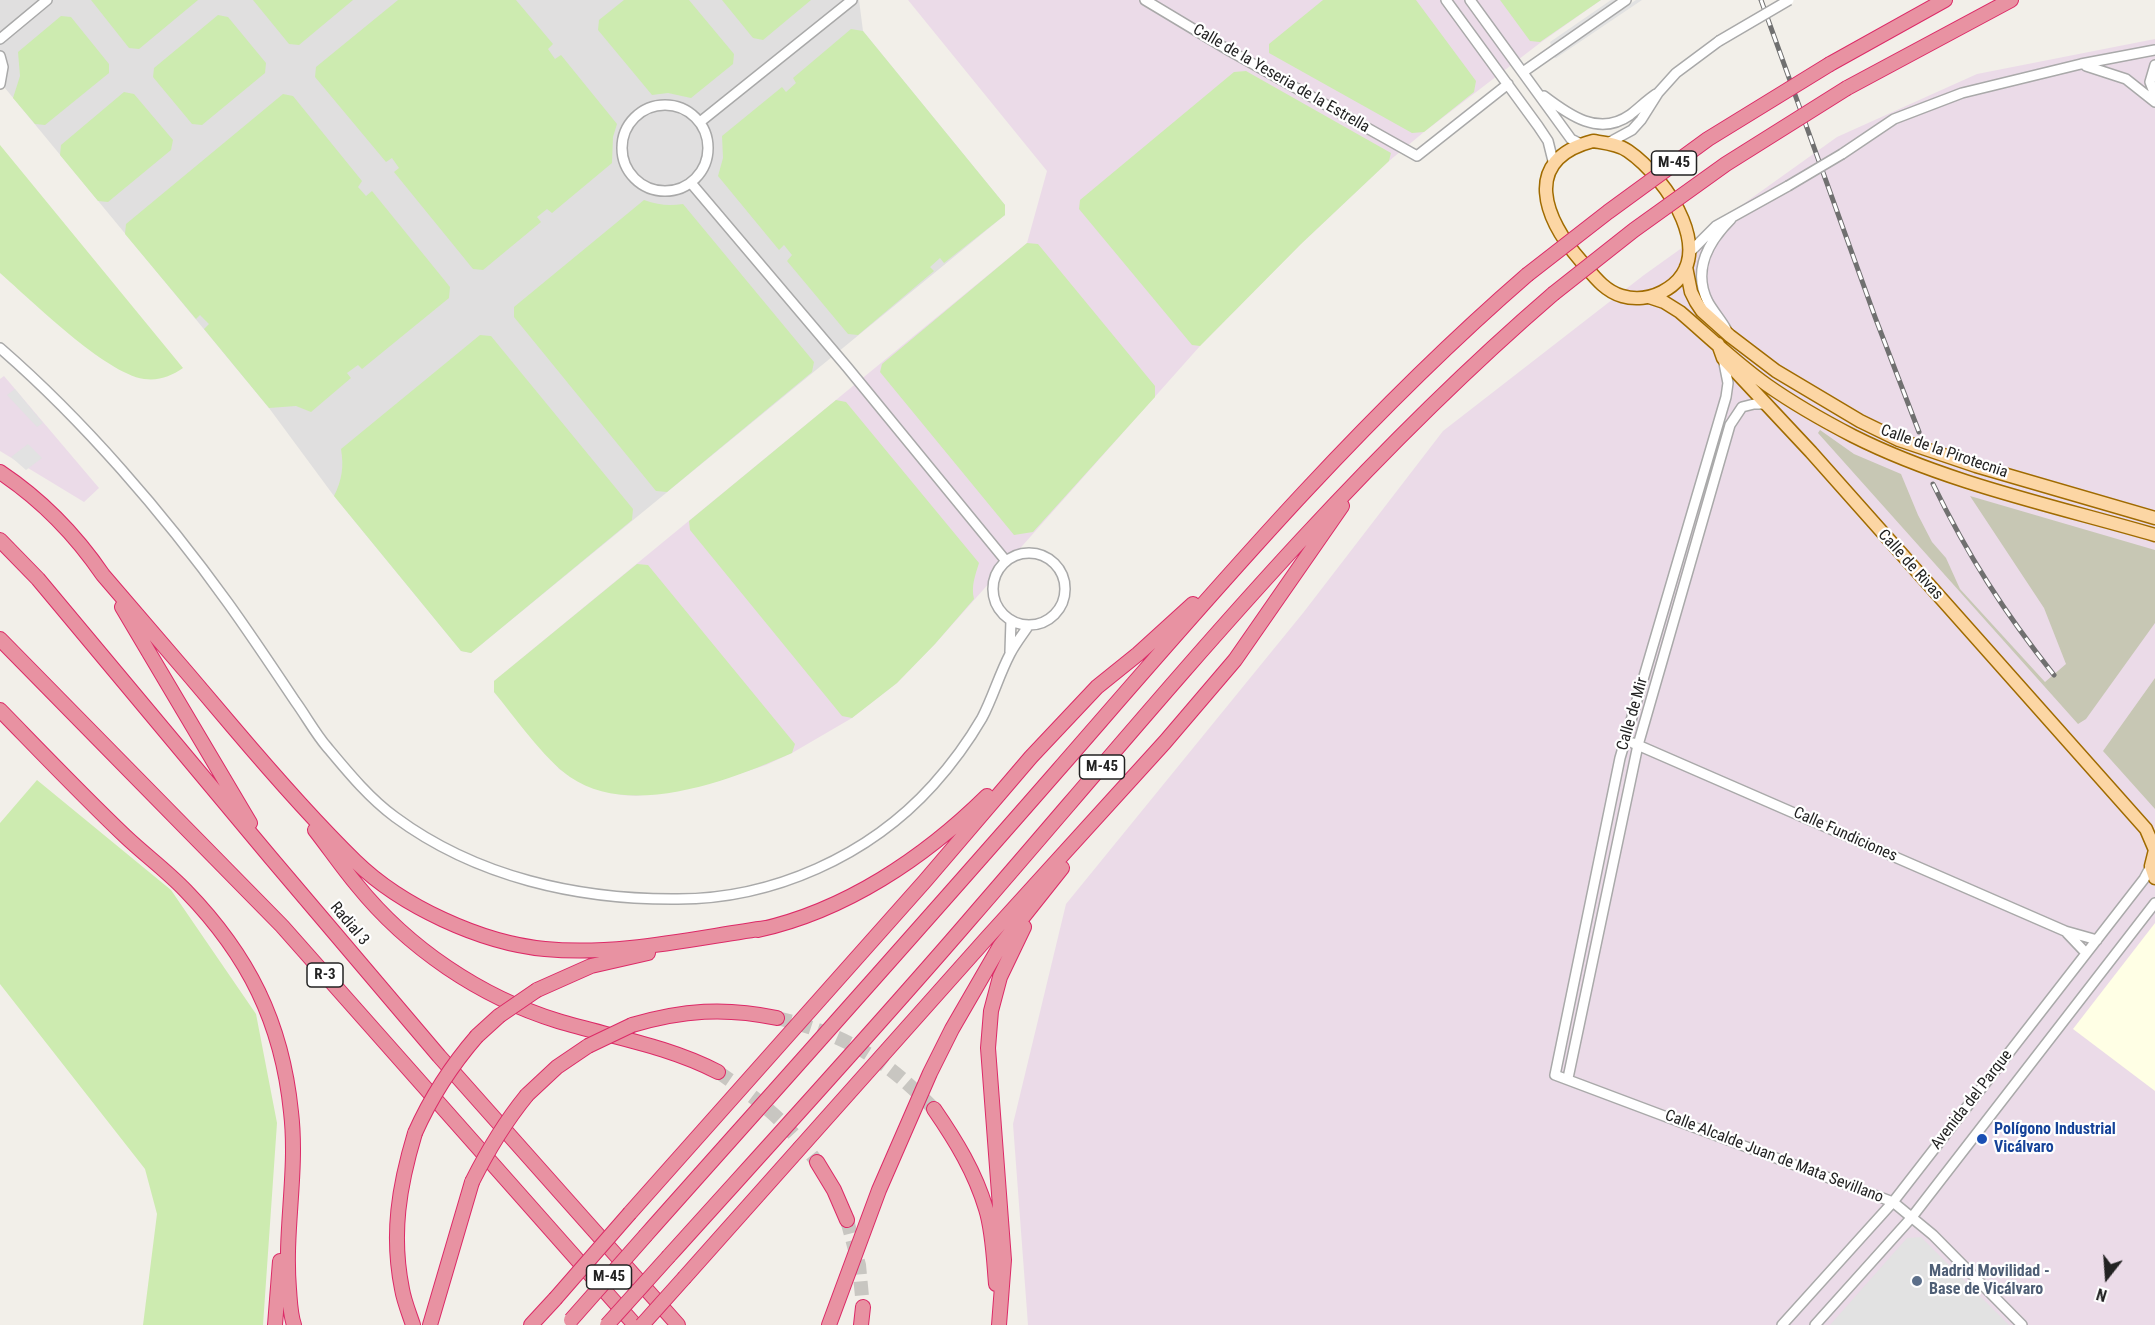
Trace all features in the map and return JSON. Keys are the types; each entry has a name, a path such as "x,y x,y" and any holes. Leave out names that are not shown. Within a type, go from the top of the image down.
{"highway":[{"name":"M-45","path":"569,1322 952,892 1213,592 1324,471 1474,322 1527,275 1708,139 1830,64 1945,0"},
{"name":"M-45","path":"607,1325 971,918 1290,552 1444,392 1553,294 1634,230 1726,164 1847,88 2012,0"},
{"path":"0,472 27,490 81,543 103,575 271,858"},
{"path":"829,1325 879,1190 930,1073 952,1029 1000,946 1132,780 1235,660 1341,511 1347,493"},
{"name":"Radial 3","path":"0,540 38,579 439,1056 678,1325"},
{"path":"103,575 275,776 356,862 422,909 460,928 490,938 542,949 614,949 766,928"},
{"path":"531,1325 925,881 1031,757 1097,687 1138,654 1190,606 1213,592"},
{"name":"R-3","path":"0,639 282,926 634,1325"},
{"path":"0,710 125,836 184,889 222,931 260,993 275,1033 290,1102 292,1145 287,1268 294,1325"},
{"path":"413,1325 402,1291 397,1251 397,1213 402,1178 415,1133 427,1106 441,1082 477,1036 499,1016 537,990 591,966 786,923 827,907 871,885 906,863 968,815 1013,771 1031,757"},
{"path":"275,776 357,886 393,923 449,968 502,1000 557,1020 693,1059 718,1072"},
{"path":"642,1325 970,956 1132,780"},
{"path":"999,1325 1004,1260 989,1077 988,1048 991,1011 1000,977 1015,943 1030,915 1063,866"},
{"path":"430,1325 472,1182 488,1149 527,1095 557,1066 588,1046 632,1025 661,1017 696,1011 748,1012 777,1018"},
{"path":"934,1109 956,1141 972,1171 987,1211 999,1325"},
{"path":"276,1325 284,1198 292,1145"},
{"path":"817,1162 834,1190 847,1220"},
{"path":"861,1325 862,1306"}],"main road":[{"path":"1593,141 1608,143 1626,150 1644,164 1664,189 1683,219 1690,237 1690,252 1686,267 1673,285 1648,297 1632,298 1610,291 1599,282 1559,234 1545,194 1547,179 1560,156 1581,144 1593,141"},
{"name":"Calle de la Pirotecnia","path":"1686,267 1691,292 1696,302 1702,311 1730,336 1776,371 1860,421 1899,440 1976,466 2155,518"},
{"name":"Calle de Rivas","path":"1648,297 1664,302 1680,312 1718,344 1724,358 2146,829 2155,850"},
{"name":"Calle de la Pirotecnia","path":"1718,344 1766,384 1796,403 1895,456 1971,482 2155,536"},
{"path":"2155,850 2151,866 2155,878"}],"street":[{"path":"0,39 47,0"},
{"path":"700,122 852,0"},
{"name":"Calle de la Yeseria de la Estrella","path":"1145,0 1230,51 1417,156 1508,84"},
{"path":"1446,0 1548,141 1554,165"},
{"path":"1470,0 1571,139 1581,144"},
{"path":"1523,72 1626,0"},
{"path":"1608,143 1632,130 1658,93 1676,73 1719,41 1789,0"},
{"path":"1690,252 1716,226 1842,154 1894,119 1962,93 2081,64 2155,50"},
{"path":"0,56 3,67 0,84"},
{"path":"2081,64 2126,78 2155,102"},
{"path":"2155,65 2150,82 2155,95"},
{"path":"1536,90 1568,114 1597,124 1622,120 1658,93"},
{"path":"662,105 676,106 689,112 700,122 706,134 708,147 706,161 700,174 691,183 679,189 655,189 644,185 626,166 623,139 628,126 649,108 662,105"},
{"path":"691,183 847,367 1006,561"},
{"path":"1730,336 1709,304 1705,294 1702,268 1710,244 1731,219"},
{"path":"0,348 50,394 124,473 174,533 227,602 325,744 356,781 392,815 430,841 471,862 518,877 599,895 650,899 702,899 754,891 808,873 868,841 911,808 933,785 958,754 982,717 1010,652 1029,625"},
{"name":"Calle de Mir","path":"1556,1075 1625,740 1726,397 1728,383 1724,358"},
{"name":"Calle de Mir","path":"1568,1078 1638,745 1730,425 1735,414 1742,407 1767,404"},
{"path":"1025,553 1038,554 1056,565 1064,581 1064,599 1054,615 1047,620 1029,625 1011,620 1003,614 994,597 995,577 1006,561 1025,553"},
{"path":"1010,652 1011,620"},
{"name":"Calle Fundiciones","path":"1625,740 2065,931 2097,940"},
{"name":"Avenida del Parque","path":"1782,1325 1893,1202 2144,879 2151,866"},
{"name":"Avenida del Parque","path":"1815,1325 1912,1217 2155,903"},
{"name":"Calle Fundiciones","path":"2065,931 2086,953"},
{"name":"Calle Alcalde Juan de Mata Sevillano","path":"1556,1075 1893,1202 1933,1235 2022,1325"}],"shaded area":[{"path":"0,0 859,0 863,31 1005,205 1005,215 471,653 461,651 334,496 269,408 0,82"},
{"path":"908,0 1601,0 1540,43 1424,132 1389,161 1301,244 1200,346 935,644 897,683 852,718 792,753 766,765 718,781 671,792 636,796 622,795 585,785 559,769 494,692 494,681 1027,243 1047,171"},
{"path":"1611,0 1618,0 1551,46 1550,42"},
{"path":"1636,0 1642,0 1556,58 1552,57"},
{"path":"2155,39 2155,1325 1028,1325 1013,1124 1066,904 1303,613 1443,431 1644,275 1837,137 1977,74"},
{"path":"4,376 99,488 84,502 0,451 0,379"},
{"path":"15,389 43,423 37,427 7,395"},
{"path":"1820,430 1854,454 1901,474 1918,515 1932,542 1946,558 1960,589 2045,682 2066,664 2044,608 1970,496 2155,550 2155,623 2086,719 2078,724 1818,433"},
{"path":"28,444 42,458 26,470 11,457"},
{"path":"2155,678 2155,809 2103,751"},
{"path":"2155,923 2155,1091 2073,1029"},
{"name":"Madrid Movilidad - Base de Vicálvaro","path":"1921,1237 2009,1325 1830,1325 1907,1238"}],"green space":[{"path":"91,0 198,0 139,49 129,48"},
{"path":"253,0 353,0 299,45 289,44"},
{"path":"398,0 516,0 553,44 548,49 555,59 561,55 617,124 613,137 612,163 552,213 547,209 537,217 541,222 483,270 473,269 394,172 399,168 392,158 386,162 315,77 316,67"},
{"path":"624,0 689,0 734,54 733,64 691,98 668,93 652,95 598,30 599,20"},
{"path":"722,0 811,0 763,40 753,38"},
{"path":"1323,0 1416,0 1476,81 1474,92 1424,132 1412,133 1269,53 1269,44"},
{"path":"1500,0 1601,0 1540,42 1530,41"},
{"path":"218,15 228,17 266,63 265,73 202,125 192,124 153,77 154,68"},
{"path":"61,16 71,17 109,64 109,73 45,125 35,124 13,98 20,76 18,52"},
{"path":"851,29 863,31 1005,205 1005,215 944,263 940,258 930,267 934,271 858,335 848,334 787,261 792,255 784,245 779,250 718,176 723,158 722,136 782,87 786,92 796,83 793,78"},
{"path":"1246,71 1391,153 1389,161 1301,244 1200,346 1192,345 1079,209 1080,200 1234,72"},
{"path":"124,92 134,94 173,140 171,150 108,202 98,201 60,155 61,145"},
{"path":"283,94 293,96 362,181 358,187 366,196 372,191 450,287 449,298 362,369 358,365 347,373 351,378 311,412 296,406 269,408 204,329 209,324 200,315 196,319 125,234 126,224"},
{"path":"0,145 183,368 160,379 144,379 128,374 110,364 69,334 0,273"},
{"path":"644,200 664,205 683,204 814,362 812,372 667,492 656,491 514,317 514,307"},
{"path":"1027,243 1038,244 1155,386 1155,397 1033,532 1014,535 880,372 882,364"},
{"path":"480,335 491,336 633,509 632,520 471,653 461,651 334,496 342,473 341,449"},
{"path":"836,400 846,402 979,563 973,585 974,599 897,683 852,718 842,716 690,530 689,521"},
{"path":"637,564 648,565 795,744 792,753 711,784 651,795 622,795 595,789 570,777 550,760 530,737 494,692 494,681"},
{"path":"37,780 171,890 256,1014 277,1123 263,1325 143,1325 157,1214 145,1169 0,984 0,823"}],"tunnel":[{"path":"777,1018 824,1032 863,1051 881,1062 934,1109"},
{"path":"718,1072 772,1112 817,1162"},
{"path":"847,1220 859,1265 863,1307"}],"railway":[{"path":"1761,0 1875,317 1919,432"},
{"path":"1933,484 1988,583 2054,675"}],"place":[{"name":"Polígono Industrial Vicálvaro","path":"1982,1139"},
{"name":"Madrid Movilidad - Base de Vicálvaro","path":"1917,1281"}]}
